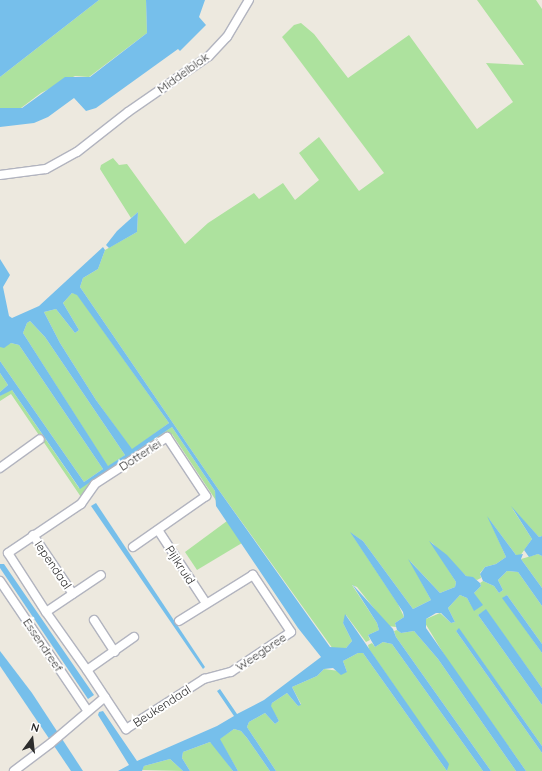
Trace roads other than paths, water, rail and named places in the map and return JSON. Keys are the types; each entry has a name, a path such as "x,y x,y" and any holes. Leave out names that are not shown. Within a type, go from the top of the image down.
{"street":[{"name":"Middelblok","path":"0,175 46,169 64,161 209,56 226,37 249,0"},
{"name":"Dotterlei","path":"81,504 94,484 166,437 206,496 158,530"},
{"path":"0,468 40,439"},
{"name":"Iependaal","path":"81,504 4,553 87,670"},
{"path":"133,547 158,530"},
{"name":"Pijlkruid","path":"158,530 204,601"},
{"name":"Iependaal","path":"33,535 73,594"},
{"name":"Weegbree","path":"179,621 204,601 207,604 254,574 291,632 231,672 204,678"},
{"path":"46,612 100,575"},
{"name":"Essendreef","path":"0,581 87,710"},
{"path":"94,620 115,652"},
{"path":"87,670 115,652 134,637"},
{"name":"Beukendaal","path":"87,670 126,729 204,678"},
{"path":"14,771 51,743 87,710 105,697"}],"water":[{"path":"0,0 99,0 0,77"},
{"path":"146,0 205,0 199,17 206,25 180,51 178,49 96,108 86,111 74,98 48,117 34,123 0,127 0,108 22,108 65,77 90,77 147,33"},
{"path":"138,212 137,232 109,248 106,245 117,231"},
{"path":"103,247 105,250 98,269 83,278 80,287 218,489 330,647 346,648 352,641 343,623 345,614 449,764 447,771 363,653 358,653 343,661 347,672 341,675 333,668 324,669 317,676 292,687 301,705 298,706 287,693 272,703 271,706 279,721 275,724 265,713 249,722 247,727 276,771 270,771 241,731 234,729 220,739 238,771 233,771 210,742 183,752 182,758 190,771 183,771 170,759 144,766 142,771 118,771 129,765 98,715 99,712 103,711 137,761 217,726 234,716 217,691 220,689 237,714 264,700 321,657 298,628 216,506 215,491 172,427 80,489 12,390 0,396 0,392 8,385 0,373 0,361 84,482 103,469 19,345 11,343 4,348 0,347 0,259 10,275 3,287 9,316 12,318 39,306","holes":["72,293 77,295 169,423 132,449 96,400 60,343 44,312 56,309 75,333 79,330 63,303","30,321 45,337 125,455 108,466 23,333 27,323"]},
{"path":"96,503 205,667 203,669 91,506"},
{"path":"511,506 539,537 542,536 542,556 538,554 529,557 524,550 532,539"},
{"path":"487,516 516,555 523,554 521,559 542,588 542,606 518,572 507,571 498,580 503,590 499,593 494,586 483,581 480,574 485,567 496,564 506,557"},
{"path":"350,532 363,541 413,609 431,600 408,559 440,593 455,587 456,582 429,541 447,555 466,576 473,577 480,583 481,586 474,593 483,605 474,611 467,598 460,595 448,608 455,622 451,623 441,613 436,613 426,619 426,628 526,771 516,771 438,659 414,631 401,633 397,630 395,623 404,617 403,612"},
{"path":"0,564 4,564 94,695 88,699 0,568"},
{"path":"352,584 393,629 396,637 491,771 483,771 392,644 383,642 375,647 368,635 379,630 377,623"},
{"path":"507,595 542,644 542,653 502,598"},
{"path":"486,609 542,688 542,705 478,615"},
{"path":"459,628 542,746 542,753 456,631"},
{"path":"0,651 32,693 83,771 71,771 0,666"}]}
